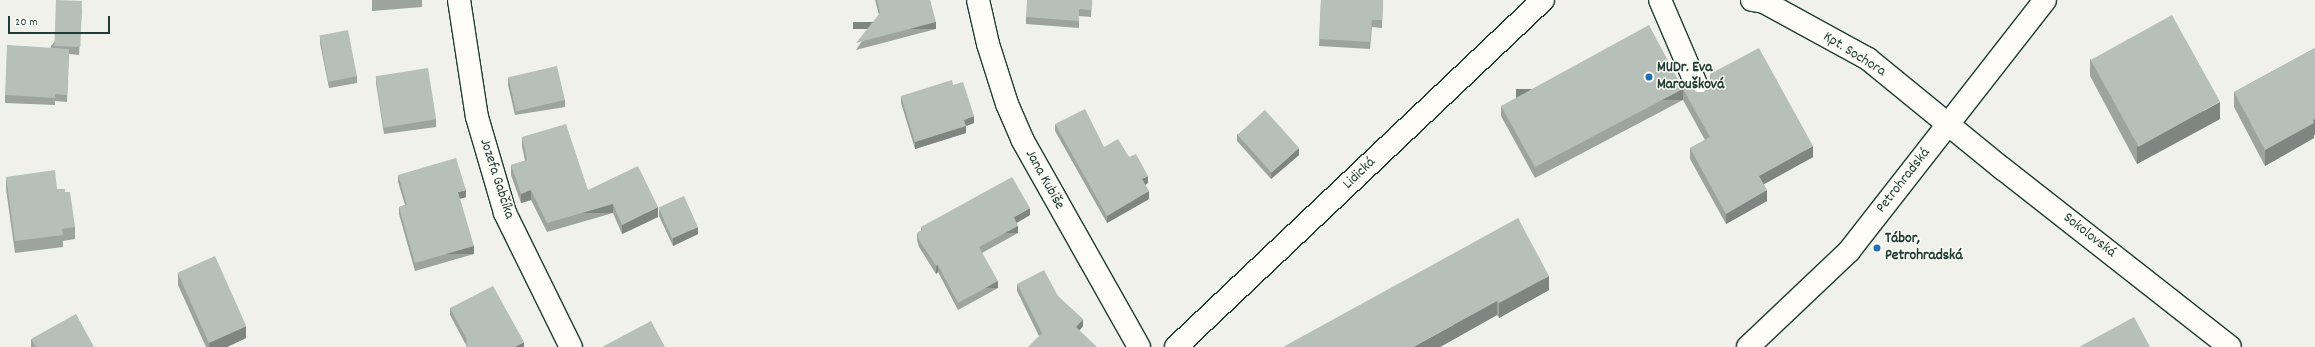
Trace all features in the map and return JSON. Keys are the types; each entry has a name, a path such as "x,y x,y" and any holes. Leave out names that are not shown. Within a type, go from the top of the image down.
{"street":[{"name":"Jozefa Gabčíka","path":"459,0 477,118 505,213 571,347"},
{"name":"Jana Kubiše","path":"978,0 995,66 1023,142 1139,347"},
{"name":"Lidická","path":"1176,347 1543,0"},
{"path":"1660,0 1698,91"},
{"name":"Kpt. Sochora","path":"1752,0 1764,2 1868,60 1949,124"},
{"name":"Petrohradská","path":"1748,347 1849,251 2045,0"},
{"name":"Sokolovská","path":"1949,124 2230,347"}],"building":[{"path":"56,0 82,1 80,47 54,46"},
{"path":"877,0 930,0 936,22 856,43 880,13"},
{"path":"1027,0 1092,0 1091,10 1079,9 1079,21 1026,17"},
{"path":"1321,0 1383,0 1382,20 1372,20 1370,42 1319,39"},
{"path":"2172,15 2220,102 2139,147 2091,60"},
{"path":"1649,25 1683,89 1535,167 1501,106"},
{"path":"348,30 357,76 329,82 320,36"},
{"path":"7,45 69,49 67,95 55,94 55,98 5,95"},
{"path":"1759,48 1813,146 1759,176 1767,190 1726,214 1690,148 1710,137 1683,89 1688,86 1697,92 1704,92 1709,87 1711,81 1710,74"},
{"path":"2315,48 2314,123 2265,150 2234,92"},
{"path":"557,66 565,100 516,111 508,77"},
{"path":"428,68 436,119 384,128 376,76"},
{"path":"952,80 953,85 963,82 974,116 964,120 966,126 915,142 901,96"},
{"path":"1085,109 1104,147 1118,139 1129,157 1136,154 1148,176 1142,179 1149,191 1107,216 1055,124"},
{"path":"1265,110 1299,148 1272,173 1238,135"},
{"path":"566,124 588,190 638,166 658,207 622,225 613,204 547,223 531,190 521,194 511,165 527,160 522,137"},
{"path":"456,158 466,190 458,192 474,246 415,263 399,207 407,205 398,175"},
{"path":"55,170 57,189 65,189 65,192 70,192 75,227 62,229 63,235 15,241 6,177"},
{"path":"1012,177 1030,208 1014,217 1018,226 979,247 998,281 958,303 938,265 936,266 919,240 917,233 922,230 921,227"},
{"path":"684,196 698,227 672,238 658,207"},
{"path":"1518,218 1549,276 1499,303 1497,301 1413,347 1283,347"},
{"path":"215,256 246,326 209,343 178,273"},
{"path":"1044,270 1058,296 1083,319 1076,327 1097,347 1028,347 1042,333 1017,284"},
{"path":"493,286 524,342 515,347 467,347 467,340 450,308"},
{"path":"76,314 94,347 36,347 31,339"},
{"path":"2134,317 2150,347 2079,347"},
{"path":"651,321 665,347 602,347"}],"place":[{"name":"MUDr. Eva Maroušková","path":"1649,77"},
{"name":"Tábor, Petrohradská","path":"1877,248"}]}
